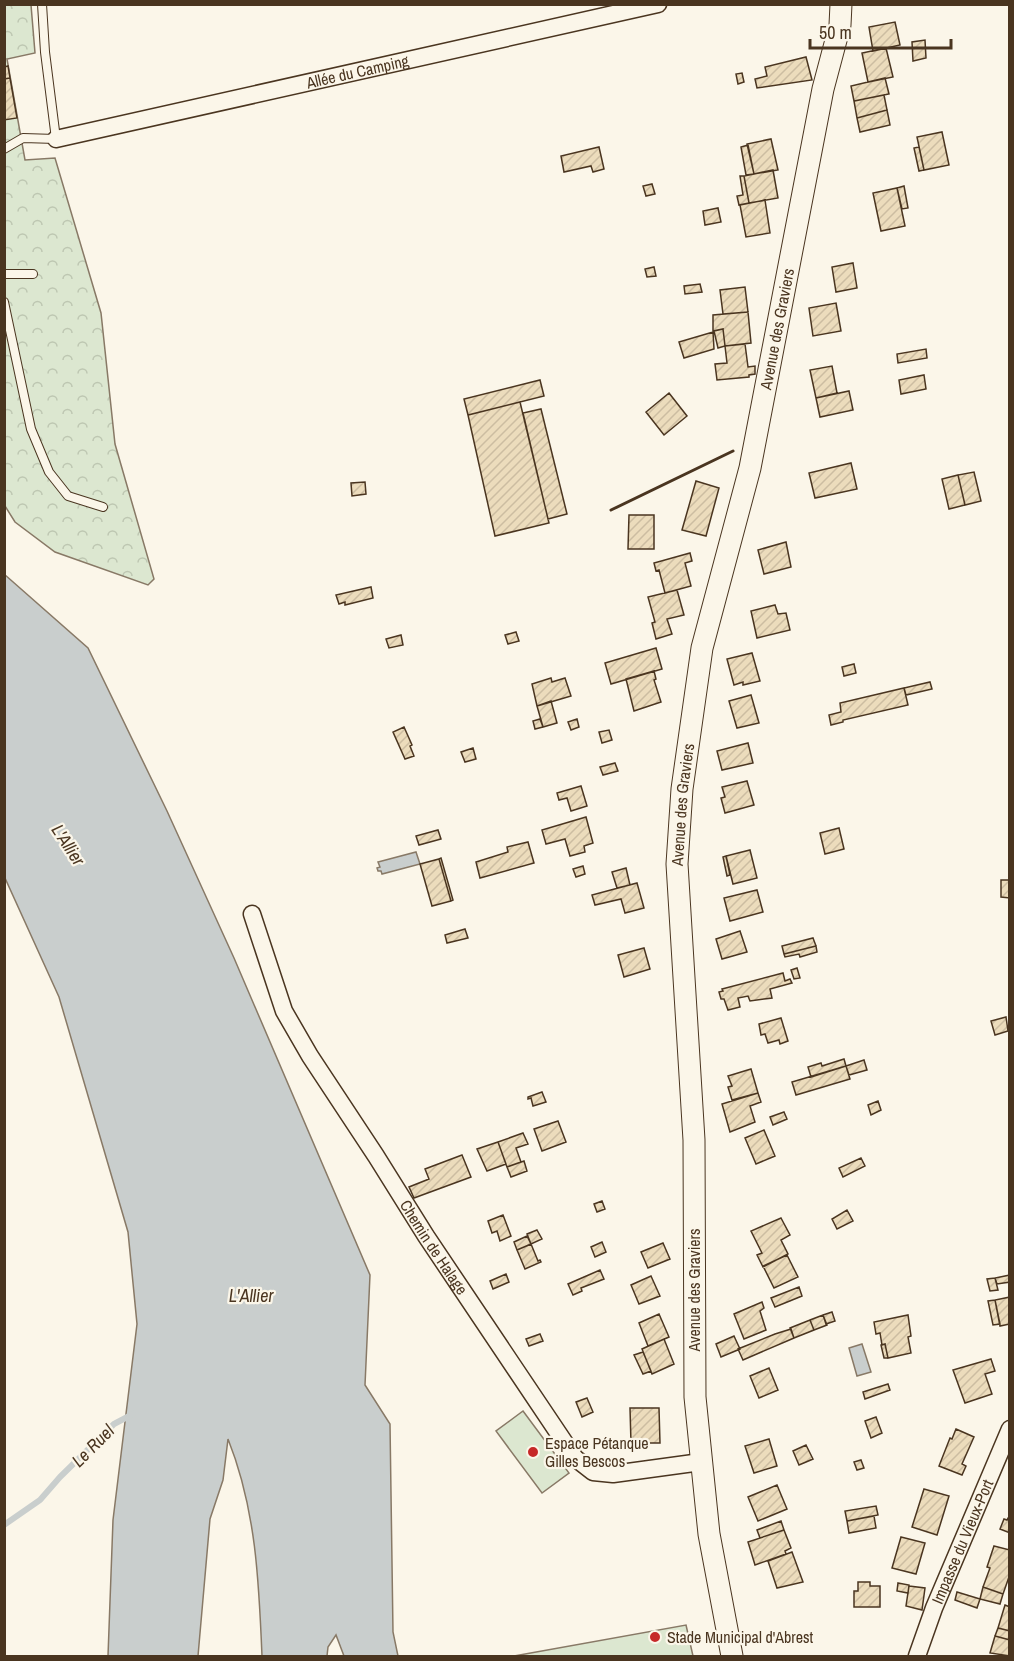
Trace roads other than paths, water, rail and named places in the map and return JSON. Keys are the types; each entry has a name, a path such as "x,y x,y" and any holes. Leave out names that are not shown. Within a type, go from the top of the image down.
{"street":[{"name":"Allée du Camping","path":"56,139 658,4"},
{"name":"Avenue des Graviers","path":"823,89 828,4"},
{"name":"Avenue des Graviers","path":"732,1656 709,1534 695,1397 693,1140 677,864 682,789 702,648 750,468 823,89 840,25 841,4"},
{"name":"Chemin de Halage","path":"252,914 284,1011 310,1056 426,1236 574,1458 593,1472 613,1474 701,1462"},
{"name":"Impasse du Vieux-Port","path":"917,1656 933,1608 1010,1429"},
{"name":"Avenue des Graviers","path":"709,1534 712,1621 718,1656"}],"lane":[{"path":"4,149 23,138 56,139 45,52 42,4"},
{"path":"4,274 33,274"},
{"path":"4,302 31,429 49,472 68,496 103,507"}],"water":[{"name":"L'Allier","path":"4,574 88,648 167,811 234,958 370,1275 365,1385 390,1424 393,1632 398,1656 344,1656 336,1635 328,1647 327,1656 262,1656 257,1573 250,1519 245,1492 228,1439 223,1480 210,1519 198,1656 108,1656 113,1520 137,1324 128,1232 59,997 5,878"},
{"path":"416,852 420,864 382,874 378,871 377,868 380,867 378,862"},
{"path":"862,1344 871,1372 857,1376 849,1348"}],"waterway":[{"name":"Le Ruel","path":"4,1525 40,1500 114,1424 133,1414"}],"place":[{"name":"Espace Pétanque Gilles Bescos","path":"533,1452"},
{"name":"Stade Municipal d'Abrest","path":"655,1637"}]}
